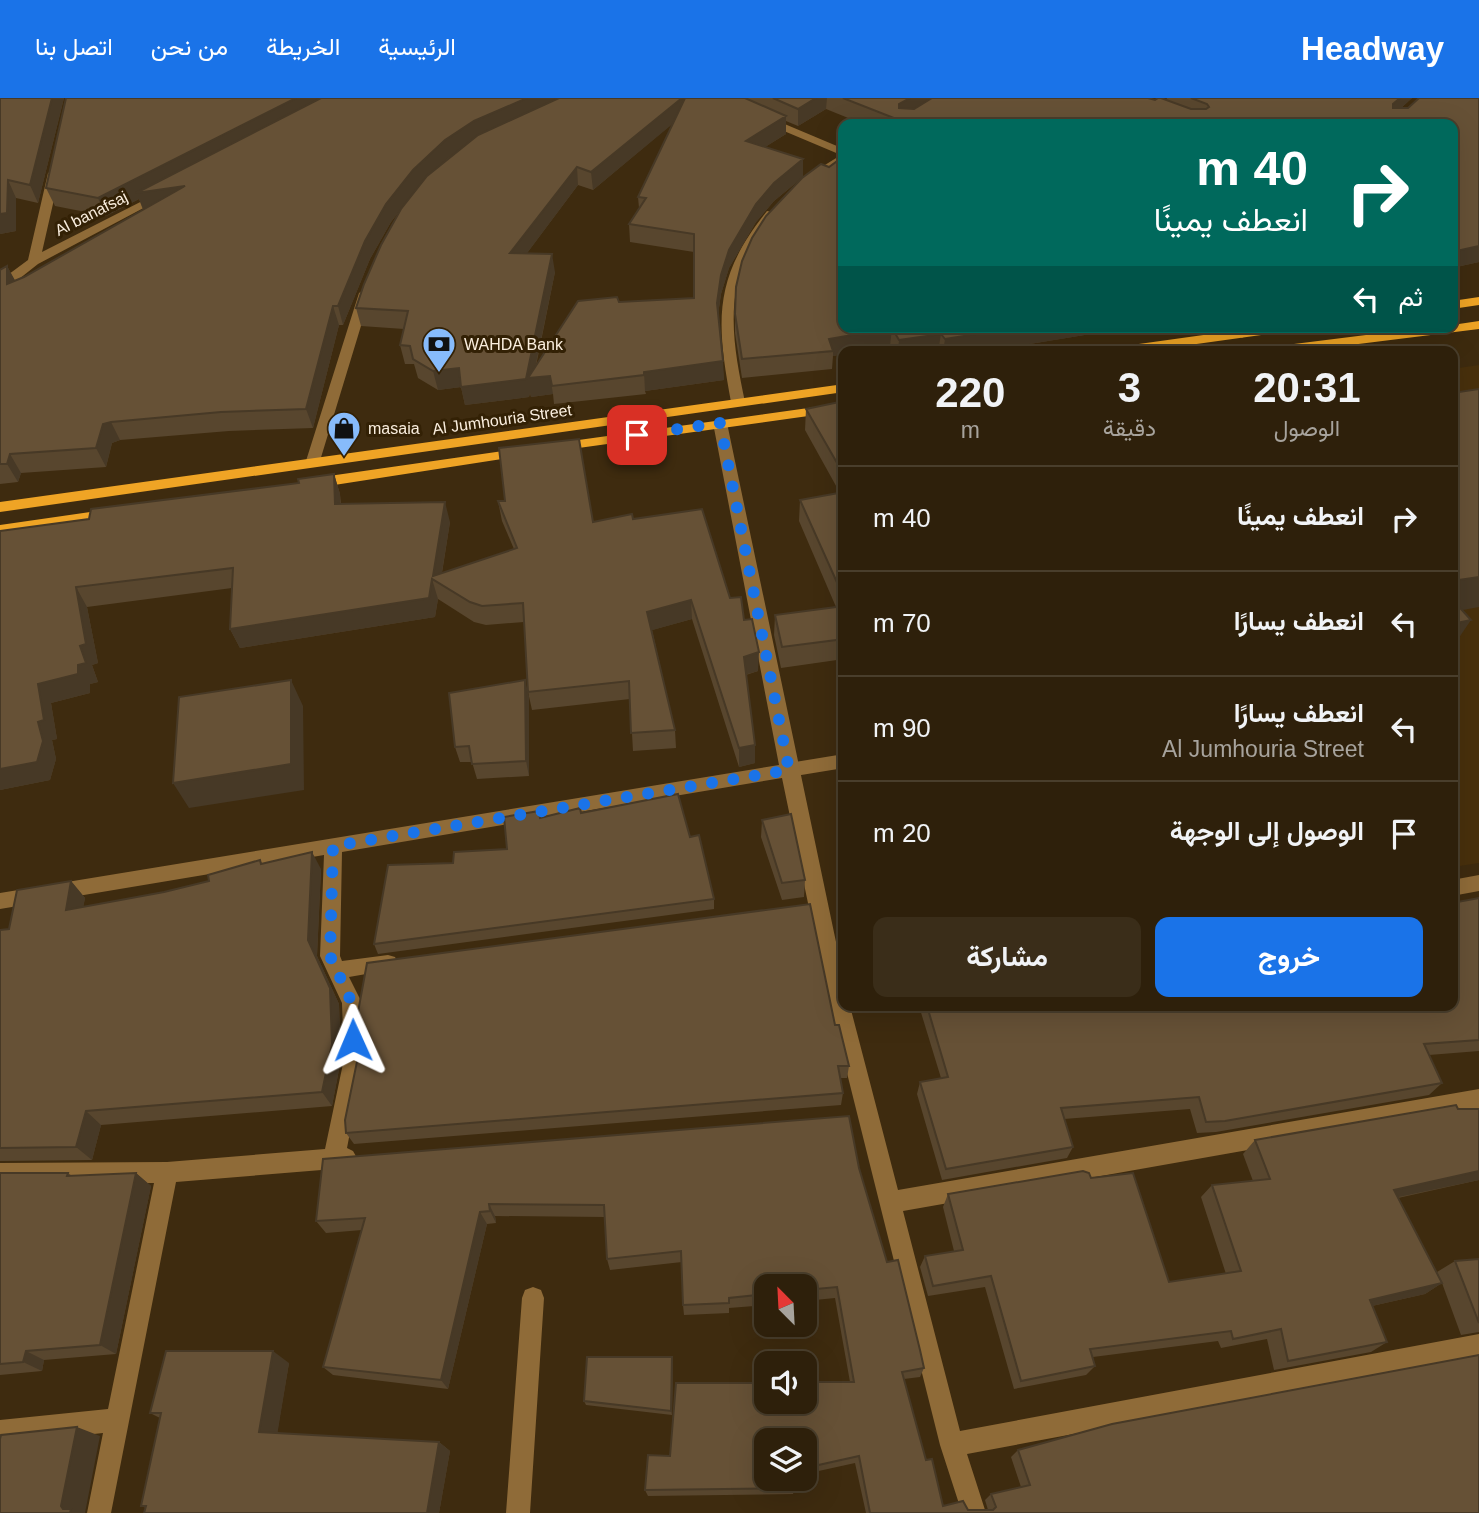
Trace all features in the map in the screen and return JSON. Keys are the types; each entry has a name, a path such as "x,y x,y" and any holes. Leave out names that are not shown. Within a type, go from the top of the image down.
{"main road":[{"path":"1458,304 1479,301"},
{"path":"1458,328 1479,325"},
{"path":"1154,346 1249,333"},
{"path":"1309,346 1414,333"},
{"name":"Al Jumhouria Street","path":"0,507 838,389"},
{"name":"Al Jumhouria Street","path":"304,485 838,408"},
{"path":"0,530 125,512"}],"street":[{"path":"754,115 838,150"},
{"path":"798,187 838,162"},
{"path":"34,261 55,166"},
{"name":"Al banafsaj","path":"2,285 34,261 168,192"},
{"path":"738,402 727,347 728,297 742,254 764,221 784,200"},
{"path":"312,464 356,315 370,280"},
{"path":"720,423 789,770 811,907 838,982"},
{"path":"0,901 838,762"},
{"path":"333,846 330,956 352,1003 354,1059 334,1159"},
{"path":"1458,887 1479,883"},
{"path":"336,970 405,961"},
{"path":"845,1011 952,1445 974,1513"},
{"path":"891,1202 1479,1098"},
{"path":"841,1117 869,1115"},
{"path":"0,1173 167,1172 362,1157"},
{"path":"99,1513 167,1172"},
{"path":"518,1513 533,1298"},
{"path":"952,1445 1479,1346"},
{"path":"0,1432 118,1420"}],"shaded area":[{"path":"1479,365 1479,863 1458,866 1458,368"}],"building":[{"path":"0,98 52,98 30,185 8,180 7,213 0,214"},
{"path":"66,98 296,98 98,198 46,188"},
{"path":"321,98 527,98 474,121 445,140 413,170 386,204 365,241 338,306 333,306 306,409 221,412 111,422 103,424 96,448 10,454 7,464 0,464 0,270 7,266 7,284 24,277 185,186 136,193"},
{"path":"559,98 682,98 591,172 577,167 510,253 552,254 526,379 461,387 459,368 433,371 413,359 410,346 400,345 408,311 356,308 364,284 401,209 427,176 478,135"},
{"path":"685,98 745,98 786,116 746,141 803,159 774,183 756,204 729,250 721,275 717,303 723,361 644,372 644,375 552,386 550,376 528,378 578,301 617,297 619,302 694,298 694,234 629,224 646,198 638,197"},
{"path":"773,98 816,98 798,109"},
{"path":"843,98 910,98 899,104 899,108 914,109 932,98 1161,98 1191,109 1206,109 1209,107 1207,104 1191,98 1400,98 1393,104 1393,108 1408,108 1419,98 1479,98 1479,246 1458,251 1458,119 894,118"},
{"path":"838,160 838,333 863,333 829,339 833,351 742,359 735,314 736,287 742,261 752,238 766,216 802,178 821,164 829,167"},
{"path":"895,333 983,333 945,339 941,334 899,340"},
{"path":"1479,389 1479,577 1458,580 1458,392"},
{"path":"838,402 838,465 806,409"},
{"path":"579,439 593,522 632,514 633,519 702,509 730,598 741,597 744,620 752,619 759,652 744,657 755,745 739,748 691,600 647,612 675,730 631,733 629,681 528,692 523,603 482,606 470,602 432,579 429,598 230,629 233,568 76,587 86,644 80,646 86,663 78,665 78,674 38,684 44,720 38,722 43,741 37,762 0,769 0,531 89,519 91,509 299,483 298,479 334,474 335,504 445,502 433,576 517,548 498,501 505,501 499,448"},
{"path":"838,493 838,585 800,500"},
{"path":"1458,606 1471,620 1458,623"},
{"path":"838,607 838,640 782,647 775,615"},
{"path":"291,680 291,764 173,783 179,697"},
{"path":"525,680 526,761 472,764 469,746 455,747 449,693"},
{"path":"678,794 690,837 699,835 714,899 374,944 388,865 453,863 454,852 507,849 504,817 539,811 540,818 580,808 581,813"},
{"path":"791,814 805,880 782,883 762,820"},
{"path":"312,852 308,940 330,988 332,1044 322,1092 86,1111 76,1147 0,1148 0,930 9,929 17,890 71,881 66,910 164,892 209,881 208,875 260,860 261,864"},
{"path":"1479,898 1479,1040 1424,1044 1442,1083 1225,1121 1206,1122 1199,1097 1061,1108 1073,1147 946,1169 920,1082 948,1077 928,1011 1458,1011 1458,902"},
{"path":"810,904 835,1025 839,1025 849,1066 838,1066 843,1093 346,1133 345,1120 360,1047 358,1012 367,963"},
{"path":"1456,1105 1458,1109 1479,1109 1479,1171 1394,1190 1442,1283 1370,1300 1387,1342 1288,1361 1281,1329 1233,1339 1231,1331 1090,1349 1095,1366 1021,1381 991,1276 933,1286 925,1256 963,1250 948,1194 1083,1171 1089,1173 1091,1178 1133,1173 1169,1282 1241,1271 1212,1185 1270,1179 1255,1140"},
{"path":"849,1116 859,1168 887,1262 898,1260 920,1350 924,1368 902,1372 926,1460 932,1459 943,1506 963,1501 968,1510 993,1510 996,1507 991,1494 1030,1485 1018,1450 1112,1424 1479,1355 1479,1513 870,1513 859,1456 817,1465 817,1428 754,1428 754,1489 645,1490 648,1455 670,1456 676,1383 754,1383 754,1414 817,1414 817,1382 854,1382 837,1287 817,1289 817,1274 754,1274 754,1295 729,1298 729,1303 683,1305 681,1251 607,1259 604,1205 489,1204 490,1211 480,1212 441,1380 323,1367 365,1218 316,1221 323,1159"},
{"path":"0,1173 68,1173 67,1176 136,1173 100,1345 26,1351 23,1362 0,1364"},
{"path":"1479,1259 1479,1323 1455,1261"},
{"path":"166,1351 273,1351 259,1432 439,1442 427,1513 144,1513 146,1506 141,1506 161,1413 150,1413"},
{"path":"587,1357 672,1357 671,1411 584,1401"},
{"path":"77,1427 61,1506 63,1509 71,1509 70,1513 0,1513 1,1435"}],"place":[{"name":"WAHDA Bank","path":"439,374"},
{"name":"masaia","path":"344,458"}],"route":[{"path":"353,1040 352,1003 330,956 333,846 789,770 720,423 637,435"}]}
